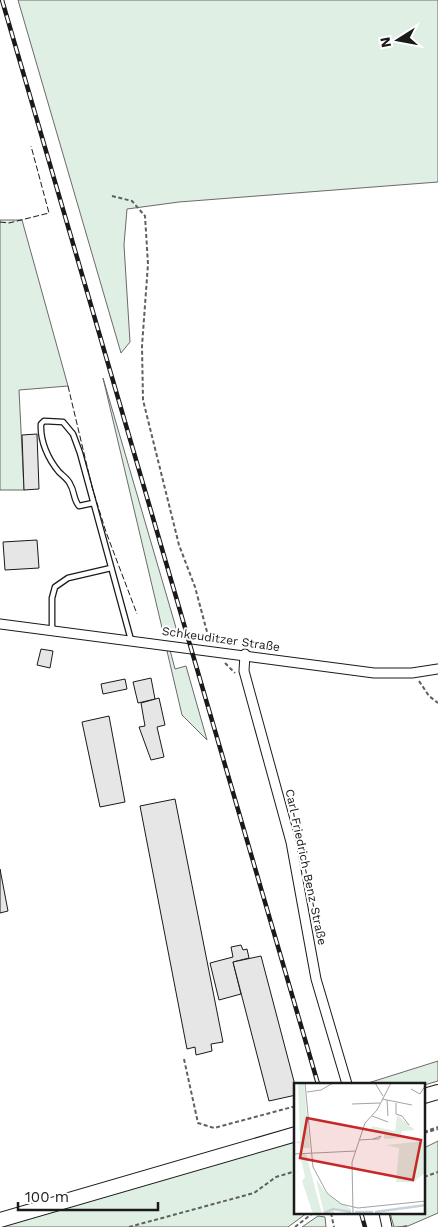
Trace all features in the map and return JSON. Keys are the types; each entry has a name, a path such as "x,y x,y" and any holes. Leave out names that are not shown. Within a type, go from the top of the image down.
{"main road":[{"path":"0,1220 294,1134"}],"street":[{"name":"Schkeuditzer Straße","path":"0,624 245,654 374,673 415,673 438,669"},
{"name":"Carl-Friedrich-Benz-Straße","path":"245,654 244,671 291,842 316,979 347,1083"},
{"path":"384,1214 388,1227"}],"lane":[{"path":"93,503 79,506 74,501 69,482 58,470 44,447 40,435 41,424 44,421 63,422 73,434 93,503 111,568 130,640"},
{"path":"52,631 52,598 55,587 68,578 111,568"}],"path":[{"path":"112,196 132,201 145,216 148,264 142,346 143,400 179,545 195,587 214,659 229,665 236,674"},
{"path":"415,673 429,696 438,703"},
{"path":"184,1059 198,1123 214,1128 294,1107"},
{"path":"129,1227 254,1193 276,1177 294,1172"},
{"path":"426,1176 438,1172"},
{"path":"295,1227 312,1214"},
{"path":"331,1214 334,1227"},
{"path":"403,1227 408,1226"}],"green space":[{"path":"18,0 438,0 438,182 179,202 127,209 124,245 130,342 121,353"},
{"path":"0,220 22,220 68,386 19,390 24,490 0,490"},
{"path":"103,378 179,638 163,632"},
{"path":"170,650 175,669 186,666 207,740 182,715 167,651"},
{"path":"438,1061 438,1081 426,1084 368,1083"},
{"path":"294,1141 294,1214 306,1214 288,1227 0,1227"},
{"path":"438,1141 438,1213 408,1226 394,1227 390,1214 426,1214 426,1147"},
{"path":"318,1216 325,1217 326,1227 302,1227"}],"building":[{"path":"37,434 39,489 24,490 22,435"},
{"path":"37,540 39,568 5,570 3,542"},
{"path":"41,649 53,651 50,668 37,665"},
{"path":"151,678 155,699 138,703 133,682"},
{"path":"125,679 127,689 103,694 101,684"},
{"path":"159,698 165,725 157,727 164,757 151,760 139,727 145,726 141,703"},
{"path":"109,716 125,802 100,807 82,722"},
{"path":"175,799 223,1042 211,1044 212,1051 196,1055 195,1047 187,1049 140,806"},
{"path":"0,869 8,911 0,913"},
{"path":"241,945 243,950 247,949 249,958 233,962 241,994 219,1000 210,963 233,957 231,947"},
{"path":"261,956 294,1083 294,1095 269,1101 233,962"}],"railway":[{"path":"2,0 318,1083"},
{"path":"361,1214 365,1227"}],"fence":[{"path":"0,222 9,223 49,213 31,146"},
{"path":"68,386 92,487 106,532 137,614"}]}
